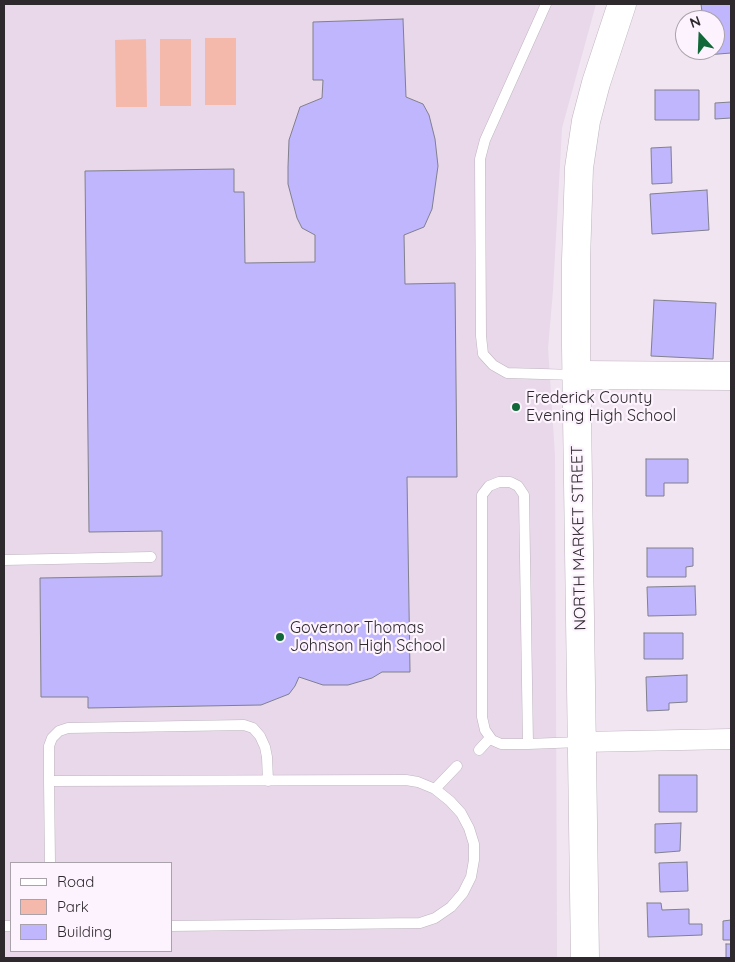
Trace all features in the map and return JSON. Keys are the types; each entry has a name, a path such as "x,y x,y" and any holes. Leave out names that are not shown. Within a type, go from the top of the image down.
{"main road":[{"name":"NORTH MARKET STREET","path":"584,958 576,260 579,168 586,121 596,83 622,4"},
{"path":"577,375 731,376"}],"street":[{"path":"582,742 731,739"}],"lane":[{"path":"546,4 485,140 480,159 481,336 483,354 493,365 506,373 577,375"},
{"path":"528,744 524,495 518,486 510,482 499,482 489,486 482,495 482,717 485,730 490,738 501,744 528,744 582,742"},
{"path":"4,560 151,557"},
{"path":"50,862 49,746 52,738 59,731 68,728 244,725 253,728 260,736 265,747 268,781"},
{"path":"479,750 490,738"},
{"path":"435,789 457,766"},
{"path":"50,782 406,780 418,782 435,789 450,801 465,820 474,844 471,877 463,893 451,908 436,918 420,923 172,926"}],"shaded area":[{"name":"Governor Thomas Johnson High School","path":"4,4 596,4 562,128 548,348 555,456 557,958 4,958"}],"green space":[{"path":"205,38 236,38 236,105 205,105"},
{"path":"146,39 147,107 116,107 115,40"},
{"path":"160,39 191,39 191,106 160,106"}],"building":[{"path":"701,4 731,4 731,53 725,53 725,10 702,10"},
{"path":"403,19 406,97 423,104 429,115 435,139 438,166 432,209 424,227 404,235 405,284 455,283 457,477 407,477 410,672 382,672 372,678 348,685 323,685 299,677 289,694 261,705 88,708 88,697 41,697 40,578 162,576 162,531 89,532 85,171 234,169 234,192 244,192 245,263 315,262 315,235 302,228 297,218 288,184 289,140 300,107 322,98 323,80 313,80 313,22"},
{"path":"655,90 699,90 699,120 655,120"},
{"path":"731,102 731,118 715,119 715,103"},
{"path":"671,147 672,183 652,184 651,148"},
{"path":"707,190 709,230 652,234 650,194"},
{"path":"654,300 716,303 713,359 651,356"},
{"path":"646,459 688,459 688,483 664,483 664,496 646,496"},
{"path":"647,548 693,548 693,566 686,567 686,577 647,577"},
{"path":"695,586 696,615 648,616 647,587"},
{"path":"644,633 683,633 683,659 644,659"},
{"path":"687,675 687,702 669,703 669,710 647,711 646,677"},
{"path":"659,775 697,775 697,812 659,812"},
{"path":"681,823 680,851 655,853 655,824"},
{"path":"687,862 688,891 660,892 659,863"},
{"path":"647,903 661,903 662,910 689,909 689,924 702,924 702,935 648,937"},
{"path":"731,920 731,940 723,940 723,921"},
{"path":"726,944 731,944 731,958 726,958"}],"place":[{"name":"Frederick County Evening High School","path":"516,407"},
{"name":"Governor Thomas Johnson High School","path":"280,637"}]}
